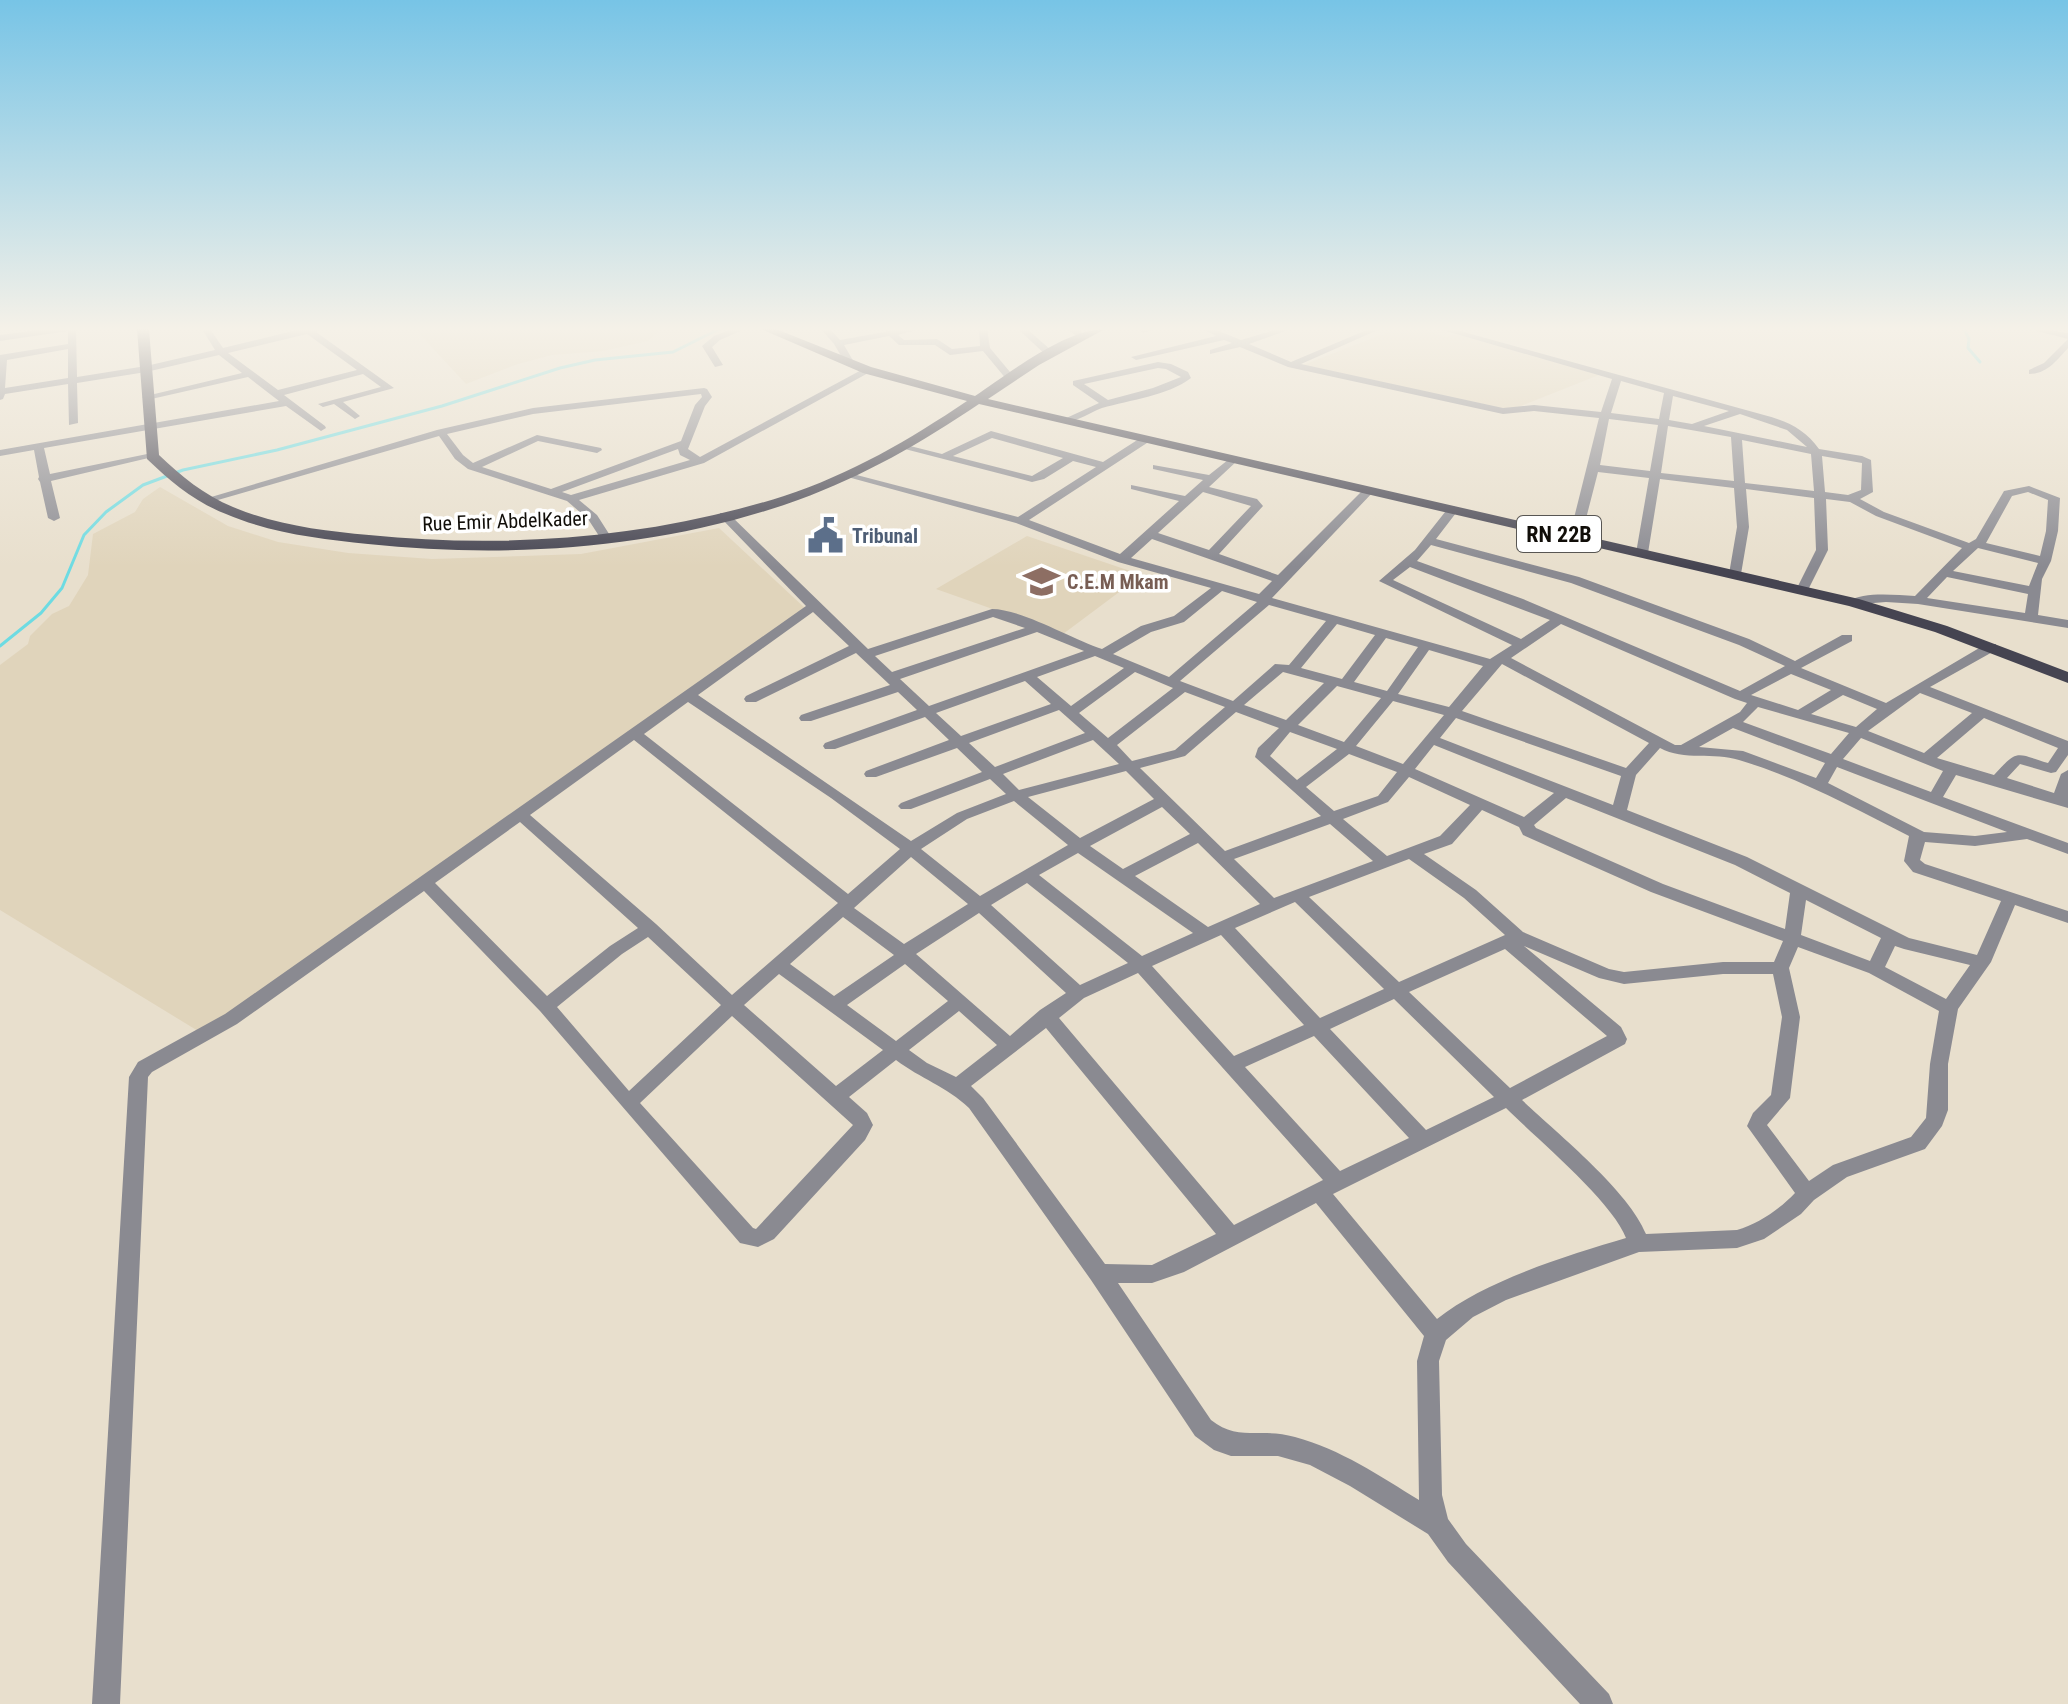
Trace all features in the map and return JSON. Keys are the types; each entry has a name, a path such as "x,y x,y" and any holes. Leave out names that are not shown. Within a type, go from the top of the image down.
{"main road":[{"path":"149,409 156,461"},
{"name":"Rue Emir AbdelKader","path":"156,461 207,500 251,519 310,533 415,545 504,545 605,537 724,515 812,490 906,448 967,409"},
{"name":"RN 22B","path":"1017,409 1853,602 1991,647 2068,678"}],"street":[{"path":"72,409 73,423"},
{"path":"0,453 255,409"},
{"path":"294,409 321,428"},
{"path":"346,409 355,416"},
{"path":"207,500 441,432 549,409"},
{"path":"699,409 684,443 684,453 700,461"},
{"path":"571,499 700,461 796,409"},
{"path":"1067,420 1088,409"},
{"path":"1492,409 1503,411 1529,409"},
{"path":"1539,409 1691,426 1867,462 1867,492 1852,499"},
{"path":"1575,538 1607,409"},
{"path":"1642,553 1666,409"},
{"path":"1731,409 1792,427 1816,451 1822,550 1802,590"},
{"path":"1691,426 1740,411"},
{"path":"441,432 459,457 472,467 571,499 593,517 605,537"},
{"path":"944,457 991,434 1104,466"},
{"path":"1735,574 1743,527 1736,435"},
{"path":"472,467 537,438 597,450"},
{"path":"1020,521 1146,439"},
{"path":"553,492 684,443"},
{"path":"38,446 54,518"},
{"path":"906,448 1032,479 1072,457"},
{"path":"1122,559 1233,459"},
{"path":"43,479 156,461"},
{"path":"1157,467 1211,479"},
{"path":"1594,468 1852,499 1880,514 1973,545 2045,561"},
{"path":"849,476 1020,521 1122,559 1426,645 1497,662 1657,743 1683,750 1745,755 1820,785 1904,826 1919,837 1975,841 2029,834"},
{"path":"1135,487 1188,500"},
{"path":"1201,488 1253,501 1257,506 1211,555"},
{"path":"1918,600 1973,545 2008,493 2026,489 2054,498 2045,561 2033,591 2031,618"},
{"path":"906,806 993,773 1102,740 1177,684 1369,490"},
{"path":"1453,509 1429,541 1386,582 1523,645"},
{"path":"724,515 814,606 1016,795 1077,844 1124,875 1242,944 1423,1140"},
{"path":"1150,534 1282,580"},
{"path":"1429,541 1575,580 1744,642 1841,690 1889,709"},
{"path":"1408,562 1560,619 1755,702 1856,731 1952,769 2063,801 2068,774"},
{"path":"1945,573 2033,591"},
{"path":"830,746 1100,652 1146,629 1179,619 1220,587"},
{"path":"1853,602 1886,598 1918,600 2068,624"},
{"path":"106,1704 139,1077 153,1060 231,1019 814,606"},
{"path":"751,699 862,650 1001,613 1133,667 1406,770 1526,824 1529,831 1552,843 1792,940 1875,969 1949,1008"},
{"path":"1293,669 1334,619"},
{"path":"1223,857 1383,799 1497,662 1560,619"},
{"path":"806,718 1040,627"},
{"path":"1383,633 1340,682 1287,726 1263,751 1262,757 1384,862"},
{"path":"1740,696 1847,638"},
{"path":"1296,787 1327,769 1391,695 1426,645"},
{"path":"1820,785 1833,759 1856,731 1920,688 1991,647"},
{"path":"871,774 959,741 1066,709 1133,667"},
{"path":"628,1103 731,1006 910,849 962,816 1016,795 1180,753 1278,668 1293,669 1454,713 1629,774"},
{"path":"1027,676 1102,740 1271,905"},
{"path":"1920,688 2067,746 2051,769 2017,758 1997,780"},
{"path":"1799,715 1841,690"},
{"path":"688,695 825,787 910,849 979,903 1078,993"},
{"path":"1683,750 1745,715 1755,702"},
{"path":"1926,759 1981,713"},
{"path":"1731,722 2068,849"},
{"path":"634,733 905,954 1009,1045"},
{"path":"1433,740 1799,888 1890,937 1982,962"},
{"path":"1618,814 1629,774 1657,743"},
{"path":"1935,798 1952,769"},
{"path":"1526,824 1565,791"},
{"path":"833,1006 979,903 1077,844 1164,800"},
{"path":"958,1086 1078,993 1271,905 1446,840 1481,802"},
{"path":"425,882 546,1006 747,1237 758,1238 843,1151 863,1125 860,1118 731,1006 650,928 520,814"},
{"path":"1124,875 1200,835"},
{"path":"1919,837 1912,861 1916,866 2068,917"},
{"path":"1099,1273 1152,1274 1176,1265 1507,1099 1618,1039 1512,939 1470,894 1411,853"},
{"path":"1027,874 1139,963 1232,1065 1328,1187 1436,1334"},
{"path":"1799,888 1792,940 1780,968 1791,1017 1780,1098 1757,1122 1757,1126 1807,1194"},
{"path":"1297,895 1621,1208 1639,1243"},
{"path":"1599,1704 1457,1553 1437,1525 1430,1495 1428,1361 1436,1334 1465,1310 1498,1293 1639,1243 1737,1239 1757,1233 1840,1171 1918,1143 1935,1121 1938,1110 1939,1064 1949,1008 1982,962 2010,898"},
{"path":"1242,944 1244,917"},
{"path":"546,1006 616,950 650,928"},
{"path":"1875,969 1890,937"},
{"path":"1232,1065 1512,939 1605,974 1624,978 1723,968 1780,968"},
{"path":"778,964 920,1068 958,1086 976,1103 1099,1273 1203,1428 1217,1442 1243,1446 1274,1443 1304,1450 1437,1525"},
{"path":"835,1097 959,1002"},
{"path":"1046,1015 1230,1236"}],"shaded area":[{"path":"160,487 228,526 278,542 348,553 432,559 581,554 719,528 807,610 203,1034 0,910 0,665 28,644 30,636 52,614 69,606 88,575 93,534 135,512 143,499"},
{"name":"C.E.M Mkam","path":"1027,536 1142,575 1063,634 936,589"}],"waterway":[{"path":"0,646 41,613 62,588 84,535 106,512 143,485 183,470 277,450 433,409"}],"place":[{"name":"Tribunal","path":"826,536"},
{"name":"C.E.M Mkam","path":"1041,582"}]}
